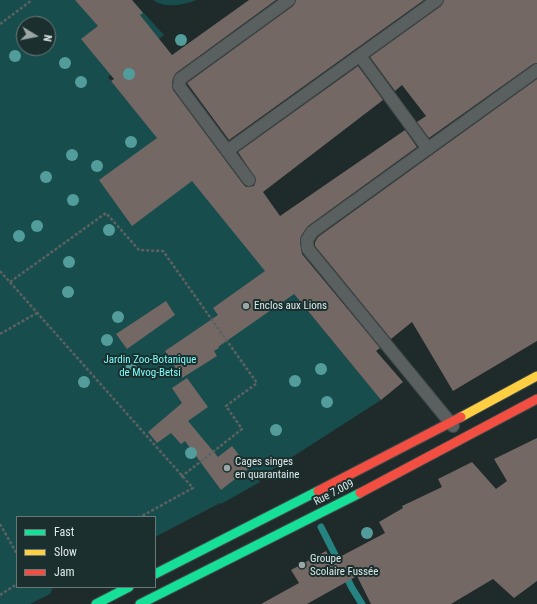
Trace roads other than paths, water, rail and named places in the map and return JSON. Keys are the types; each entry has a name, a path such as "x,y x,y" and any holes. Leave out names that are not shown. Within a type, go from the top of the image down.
{"main road":[{"name":"Rue 7.009","path":"156,573 451,422 537,376"},
{"name":"Rue 7.009","path":"140,604 341,503 537,399"},
{"path":"96,604 127,588"}],"lane":[{"path":"249,180 179,86 180,79 289,0"},
{"path":"227,151 437,0"},
{"path":"360,56 428,149"},
{"path":"460,440 451,422 308,249 307,240 312,232 537,70"}],"waterway":[{"path":"321,527 352,588 362,604"}],"place":[{"name":"Enclos aux Lions","path":"246,306"},
{"name":"Cages singes en quarantaine","path":"227,468"},
{"name":"Groupe Scolaire Fussée","path":"302,565"}],"park label":[{"name":"Jardin Zoo-Botanique de Mvog-Betsi","path":"150,366"}]}
